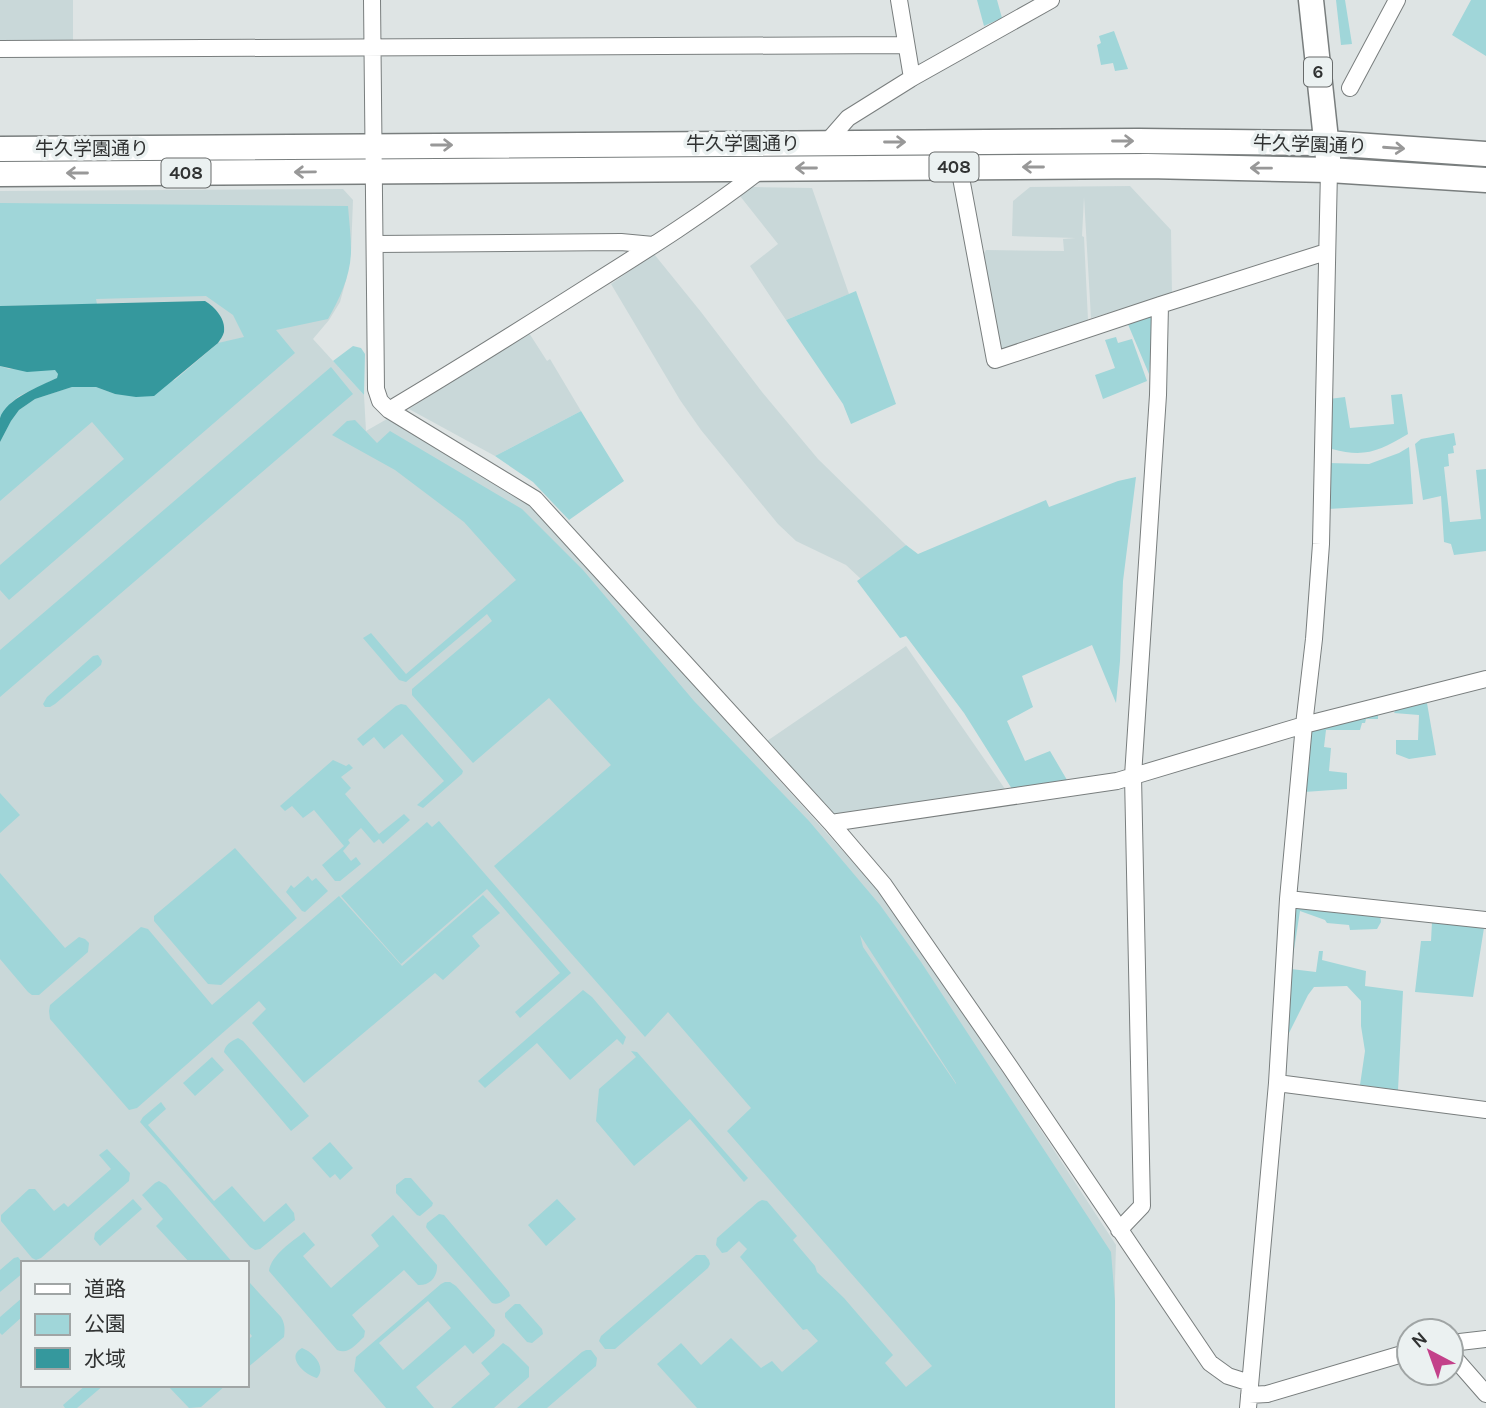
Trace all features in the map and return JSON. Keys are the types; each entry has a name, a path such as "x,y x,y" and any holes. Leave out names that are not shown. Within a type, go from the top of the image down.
{"highway":[{"name":"6","path":"1311,0 1329,170"},
{"name":"牛久学園通り","path":"0,149 1139,141 1326,143 1486,154"},
{"name":"牛久学園通り","path":"0,174 1147,166 1329,170 1486,180"}],"street":[{"path":"372,0 376,389 380,401 389,410 535,499 831,823 884,885 1210,1363 1249,1396 1267,1394 1395,1356"},
{"path":"899,0 912,78"},
{"path":"827,142 848,118 912,78 1051,0"},
{"path":"1350,88 1397,0"},
{"path":"0,49 905,45"},
{"path":"959,167 995,360 1326,252"},
{"path":"389,410 653,245 764,168"},
{"path":"1249,1396 1321,544 1329,170"},
{"path":"374,244 621,242 653,245"},
{"path":"1119,1230 1142,1206 1133,776 1158,395 1160,305"},
{"path":"831,823 1116,781 1304,725 1486,679"},
{"path":"1289,899 1486,920"},
{"path":"1277,1083 1486,1110"},
{"path":"1465,1341 1486,1339"},
{"path":"1465,1370 1486,1394"}],"shaded area":[{"path":"0,0 73,0 73,42 0,43"},
{"path":"1130,186 1171,230 1172,295 1091,318 1084,197 1082,236 1088,320 1003,353 996,349 981,258 986,250 1064,251 1063,239 1076,238 1012,236 1013,201 1030,187"},
{"path":"752,187 812,188 849,294 786,320 750,266 778,244 740,196"},
{"path":"343,189 353,200 351,252 346,280 340,302 313,339 364,395 366,431 387,419 531,504 885,898 1116,1245 1115,1408 0,1408 0,191"},
{"path":"654,254 818,459 906,545 861,579 846,565 796,541 778,524 701,430 680,400 611,284"},
{"path":"529,333 547,361 550,359 581,411 495,456 409,409"},
{"path":"906,646 1005,789 832,815 767,741"}],"green space":[{"path":"977,0 997,0 1002,18 984,26"},
{"path":"1336,0 1345,0 1352,44 1341,45"},
{"path":"1471,0 1486,0 1486,56 1452,35"},
{"path":"1114,31 1128,69 1115,71 1113,63 1101,65 1097,45 1101,43 1099,36"},
{"path":"0,203 348,206 351,245 347,277 328,319 276,330 295,353 9,600 0,590 0,565 124,459 92,422 0,501 0,442 19,410 35,399 72,387 96,387 115,394 175,380 218,343 244,337 233,315 206,296 96,299 97,304 0,306"},
{"path":"856,291 896,404 851,424 843,404 786,320"},
{"path":"1147,316 1154,319 1149,374 1127,322"},
{"path":"1116,337 1118,343 1132,339 1147,381 1103,399 1095,375 1115,368 1105,340"},
{"path":"353,346 361,348 365,354 364,395 333,361"},
{"path":"0,366 9,369 55,370 58,374 57,378 19,396 0,418"},
{"path":"331,367 353,394 0,697 0,650"},
{"path":"1402,394 1408,434 1389,445 1363,453 1332,449 1329,399 1345,397 1350,428 1394,424 1391,395"},
{"path":"581,411 624,481 569,520 533,482 495,456"},
{"path":"355,420 377,443 390,431 522,509 583,570 694,701 809,821 880,905 921,962 1111,1252 1115,1301 1115,1408 697,1408 657,1364 681,1343 701,1365 731,1338 761,1368 772,1361 782,1372 818,1341 807,1329 803,1330 740,1257 747,1249 739,1241 722,1253 716,1245 717,1238 762,1200 767,1201 797,1236 793,1240 817,1272 844,1298 893,1355 885,1363 906,1387 932,1366 727,1131 751,1108 668,1012 645,1037 494,866 611,765 549,698 473,763 412,695 412,689 492,621 487,614 406,682 399,680 363,638 371,633 406,674 516,580 464,522 395,470 332,435 347,421","holes":["860,935 956,1083 863,947"]},
{"path":"1454,433 1454,453 1448,454 1449,466 1444,467 1450,522 1481,519 1476,470 1486,469 1486,551 1454,555 1451,544 1444,542 1441,496 1423,500 1415,444 1421,439"},
{"path":"1409,447 1413,504 1328,509 1328,463 1369,464"},
{"path":"1136,477 1123,581 1116,703 1092,645 1022,676 1033,707 1007,721 1025,761 1050,751 1067,780 1012,789 964,713 906,636 900,638 857,581 906,545 918,554 1046,500 1049,507"},
{"path":"98,655 102,661 101,665 55,704 45,707 43,704 47,697 93,656"},
{"path":"1427,703 1436,755 1409,759 1396,754 1396,740 1418,740 1419,715 1394,713 1396,710"},
{"path":"401,704 406,705 463,771 423,808 417,805 444,781 402,734 384,749 374,737 363,746 357,739"},
{"path":"1378,713 1378,719 1366,719 1360,730 1326,730 1324,747 1331,748 1329,771 1347,773 1347,789 1304,792 1311,728"},
{"path":"333,760 346,766 349,764 353,768 341,777 351,788 345,794 379,834 404,814 410,820 383,844 379,839 374,843 361,828 348,840 350,843 343,851 351,861 356,857 361,864 340,881 335,881 322,865 344,846 314,810 303,818 292,806 285,811 280,806"},
{"path":"0,793 20,815 0,833"},
{"path":"439,821 571,973 520,1018 515,1012 560,973 487,889 401,964 341,896 427,822 432,827"},
{"path":"235,848 297,918 221,985 208,984 154,921 154,916"},
{"path":"0,873 65,948 79,937 89,943 88,952 39,995 28,992 0,959"},
{"path":"308,876 312,881 316,878 328,891 305,912 286,892 291,885 294,888"},
{"path":"483,895 500,913 472,936 480,946 443,980 435,973 304,1083 252,1023 266,1009 259,1001 137,1108 129,1110 50,1019 50,1005 141,927 148,929 212,1005 339,896 402,966"},
{"path":"1294,906 1380,913 1381,922 1377,929 1350,930 1349,925 1327,923 1300,911 1291,969 1316,972 1319,951 1323,951 1322,960 1366,971 1365,986 1403,991 1398,1090 1360,1085 1365,1051 1361,1001 1347,986 1314,987 1289,1033 1285,1028"},
{"path":"1432,922 1484,928 1473,997 1415,992 1421,941 1431,941"},
{"path":"583,990 626,1037 623,1045 617,1039 570,1080 537,1043 485,1088 478,1081"},
{"path":"238,1038 309,1116 291,1131 224,1052 229,1044"},
{"path":"631,1051 637,1052 748,1178 744,1182 690,1119 634,1166 596,1121 599,1089 636,1057"},
{"path":"212,1057 224,1070 195,1096 183,1083"},
{"path":"161,1102 166,1109 148,1125 214,1201 232,1186 264,1222 286,1203 294,1213 295,1220 260,1249 250,1247 140,1122"},
{"path":"330,1142 353,1168 340,1180 335,1174 330,1178 312,1158"},
{"path":"107,1149 130,1173 129,1181 41,1258 32,1258 1,1221 1,1215 29,1189 35,1189 54,1211 64,1203 68,1207 111,1169 99,1155"},
{"path":"405,1178 411,1178 433,1203 420,1216 396,1193 396,1185"},
{"path":"159,1181 166,1185 231,1261 188,1261 156,1226 163,1219 142,1195"},
{"path":"133,1199 142,1209 100,1246 94,1239 95,1233"},
{"path":"557,1199 576,1219 546,1246 528,1225"},
{"path":"439,1214 444,1215 510,1296 499,1303 492,1303 428,1230 427,1223"},
{"path":"393,1215 437,1265 436,1273 430,1282 418,1285 404,1270 352,1315 365,1331 364,1337 349,1350 337,1350 269,1271 271,1265 283,1249 304,1232 315,1245 303,1256 331,1288 379,1246 371,1235"},
{"path":"696,1255 705,1255 710,1264 708,1268 615,1349 605,1349 599,1341 601,1336"},
{"path":"18,1257 21,1261 21,1275 0,1292 0,1270"},
{"path":"450,1282 456,1286 495,1330 494,1336 473,1354 465,1345 416,1387 434,1408 386,1408 354,1371 356,1357 441,1284","holes":["428,1301 451,1328 403,1370 379,1343"]},
{"path":"248,1284 281,1317 285,1331 284,1337 248,1367 248,1340 252,1336 248,1331"},
{"path":"21,1299 21,1318 2,1335 0,1317"},
{"path":"515,1304 520,1304 542,1329 543,1334 532,1343 527,1342 505,1317 505,1313"},
{"path":"503,1343 529,1367 529,1377 494,1408 451,1408 490,1374 481,1363"},
{"path":"302,1348 320,1365 317,1378 302,1370 296,1361 295,1356"},
{"path":"591,1350 597,1358 596,1366 547,1408 517,1408 582,1352"},
{"path":"84,1387 102,1387 77,1408 65,1408 63,1405"},
{"path":"169,1387 224,1387 201,1407 189,1408"}],"water":[{"path":"205,301 222,318 222,336 218,343 154,396 136,397 115,394 96,387 72,387 35,399 19,410 0,442 0,418 3,411 16,399 57,378 58,374 55,370 27,372 0,366 0,306"}]}
